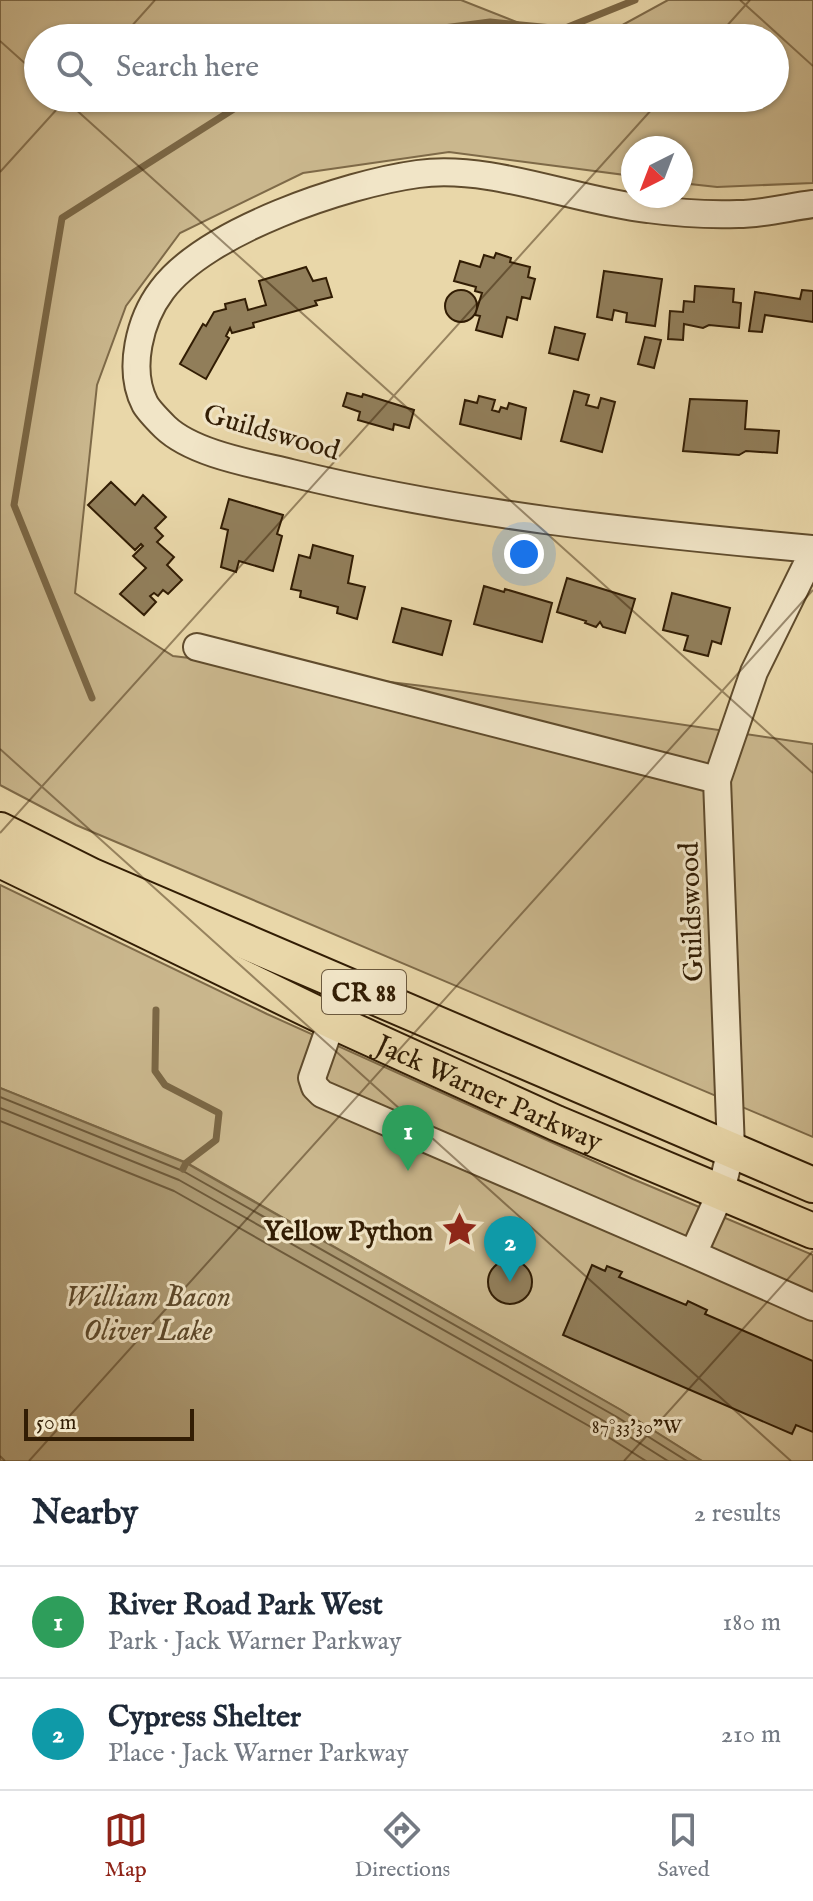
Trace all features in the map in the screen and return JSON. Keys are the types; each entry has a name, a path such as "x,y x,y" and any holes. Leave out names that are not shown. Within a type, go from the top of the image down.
{"main road":[{"name":"Jack Warner Parkway","path":"0,830 92,876 813,1185"},
{"name":"Jack Warner Parkway","path":"0,860 332,1021 556,1123 813,1231"}],"street":[{"name":"Guildswood","path":"693,1254 721,1192 731,1149 717,780 754,672 813,550 514,517 379,494 248,462 194,445 167,429 145,404 136,368 140,336 152,302 173,275 201,251 304,204 367,186 419,174 470,174 647,209 739,214 813,204"},
{"path":"197,647 717,780"},
{"path":"332,1021 312,1078 322,1094 813,1307"}],"shaded area":[{"path":"0,0 461,0 522,24 24,24 24,112 789,112 789,24 624,24 668,0 813,0 813,183 717,187 693,184 693,136 621,136 621,174 449,152 303,173 180,233 126,306 97,385 75,593 173,656 423,686 813,744 813,1137 76,825 0,785"},
{"path":"0,885 267,1014 633,1179 813,1255 813,1461 702,1461 621,1410 187,1163 0,1088"}],"water":[{"name":"William Bacon Oliver Lake","path":"0,1088 186,1163 621,1410 702,1461 0,1461"}],"building":[{"path":"496,253 511,258 510,262 530,267 528,277 535,279 530,299 522,297 517,320 507,317 502,337 476,330 480,316 475,315 482,293 475,291 476,287 454,281 460,261 480,267 484,255 494,258"},
{"path":"306,267 313,281 326,278 332,297 315,301 317,305 253,323 254,327 232,333 230,328 226,336 229,338 206,379 180,364 203,324 206,326 214,312 226,309 225,304 245,299 248,310 266,305 259,281"},
{"path":"604,271 662,279 655,326 626,322 627,313 614,310 612,320 597,317"},
{"path":"695,286 734,289 733,302 741,303 739,328 709,325 703,328 684,324 683,340 668,339 670,311 683,312 684,301 694,302"},
{"path":"461,290 472,295 477,306 472,317 461,322 450,317 445,306 450,295"},
{"path":"802,290 813,291 813,322 765,315 762,332 749,331 755,292 800,299"},
{"path":"555,327 585,334 578,360 549,353"},
{"path":"645,337 661,340 654,368 638,364"},
{"path":"574,391 589,395 586,405 598,408 601,398 615,402 602,452 561,441"},
{"path":"347,393 362,397 363,394 414,410 409,428 394,424 393,430 358,420 360,412 343,406"},
{"path":"479,396 495,400 492,410 499,412 501,407 507,409 509,403 526,408 521,439 460,424 465,400 477,403"},
{"path":"690,399 747,401 745,429 779,431 777,453 746,451 739,455 683,451"},
{"path":"111,482 135,505 143,495 166,517 155,528 163,536 157,542 174,557 167,565 182,580 168,594 163,590 158,596 154,593 150,596 156,602 144,615 120,594 146,568 133,556 143,546 141,544 135,550 88,505"},
{"path":"229,499 283,515 277,534 282,536 273,571 239,561 236,572 221,567 228,530 221,528"},
{"path":"313,545 353,556 348,583 365,587 357,619 337,613 338,607 300,597 301,591 291,589 299,555 310,558"},
{"path":"567,578 635,599 625,633 603,627 600,622 596,627 557,612"},
{"path":"484,586 552,603 542,642 474,624"},
{"path":"672,593 730,608 721,644 712,641 708,656 684,650 688,636 663,630"},
{"path":"402,608 451,621 442,655 393,642"},
{"path":"510,1260 526,1266 532,1282 526,1298 510,1304 494,1298 488,1282 494,1266"},
{"path":"592,1265 605,1271 607,1266 622,1272 619,1277 686,1305 688,1301 707,1310 705,1314 813,1361 813,1432 796,1425 792,1434 563,1335"}],"waterway":[{"path":"575,24 635,0"},
{"path":"474,24 511,24"},
{"path":"92,698 14,505 62,218 229,112"},
{"path":"156,1010 155,1071 165,1085 219,1113 216,1140 186,1163 183,1169"}],"place":[{"name":"River Road Park West","path":"408,1171"},
{"name":"Yellow Python","path":"459,1230"},
{"name":"Cypress Shelter","path":"510,1282"}]}
